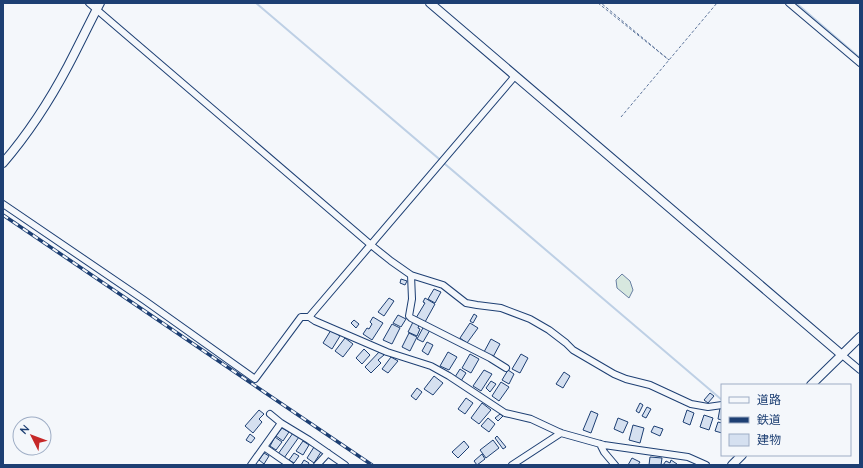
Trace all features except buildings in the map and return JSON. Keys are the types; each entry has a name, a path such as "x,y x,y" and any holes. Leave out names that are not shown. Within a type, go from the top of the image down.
{"street":[{"path":"89,3 98,6 371,245 411,275 443,285 466,303 501,308 530,319 549,330 573,350 610,372 626,379 650,385 691,404 708,407 721,405"},
{"path":"430,3 860,370"},
{"path":"789,3 860,62"},
{"path":"3,163 42,110 67,68 98,6"},
{"path":"3,204 144,300 255,379 301,317 309,316 515,76"},
{"path":"411,275 412,299 409,316 411,318 490,358 506,368"},
{"path":"309,316 315,321 387,352 431,366 506,413 531,419 561,433 600,444 688,457 706,465"},
{"path":"813,384 860,337"},
{"path":"270,414 281,423 345,465"},
{"path":"251,465 281,423"},
{"path":"512,465 561,433"},
{"path":"600,444 604,452 615,465"},
{"path":"264,447 290,465"},
{"path":"317,465 328,453"},
{"path":"732,465 741,456"}],"path":[{"path":"598,3 669,60"},
{"path":"600,3 669,60"},
{"path":"621,117 717,3"}],"shaded area":[{"path":"622,274 630,281 633,290 629,298 617,288 616,280"}],"waterway":[{"path":"256,3 721,399"},
{"path":"796,3 860,58"}],"railway":[{"path":"3,215 372,465"}]}
